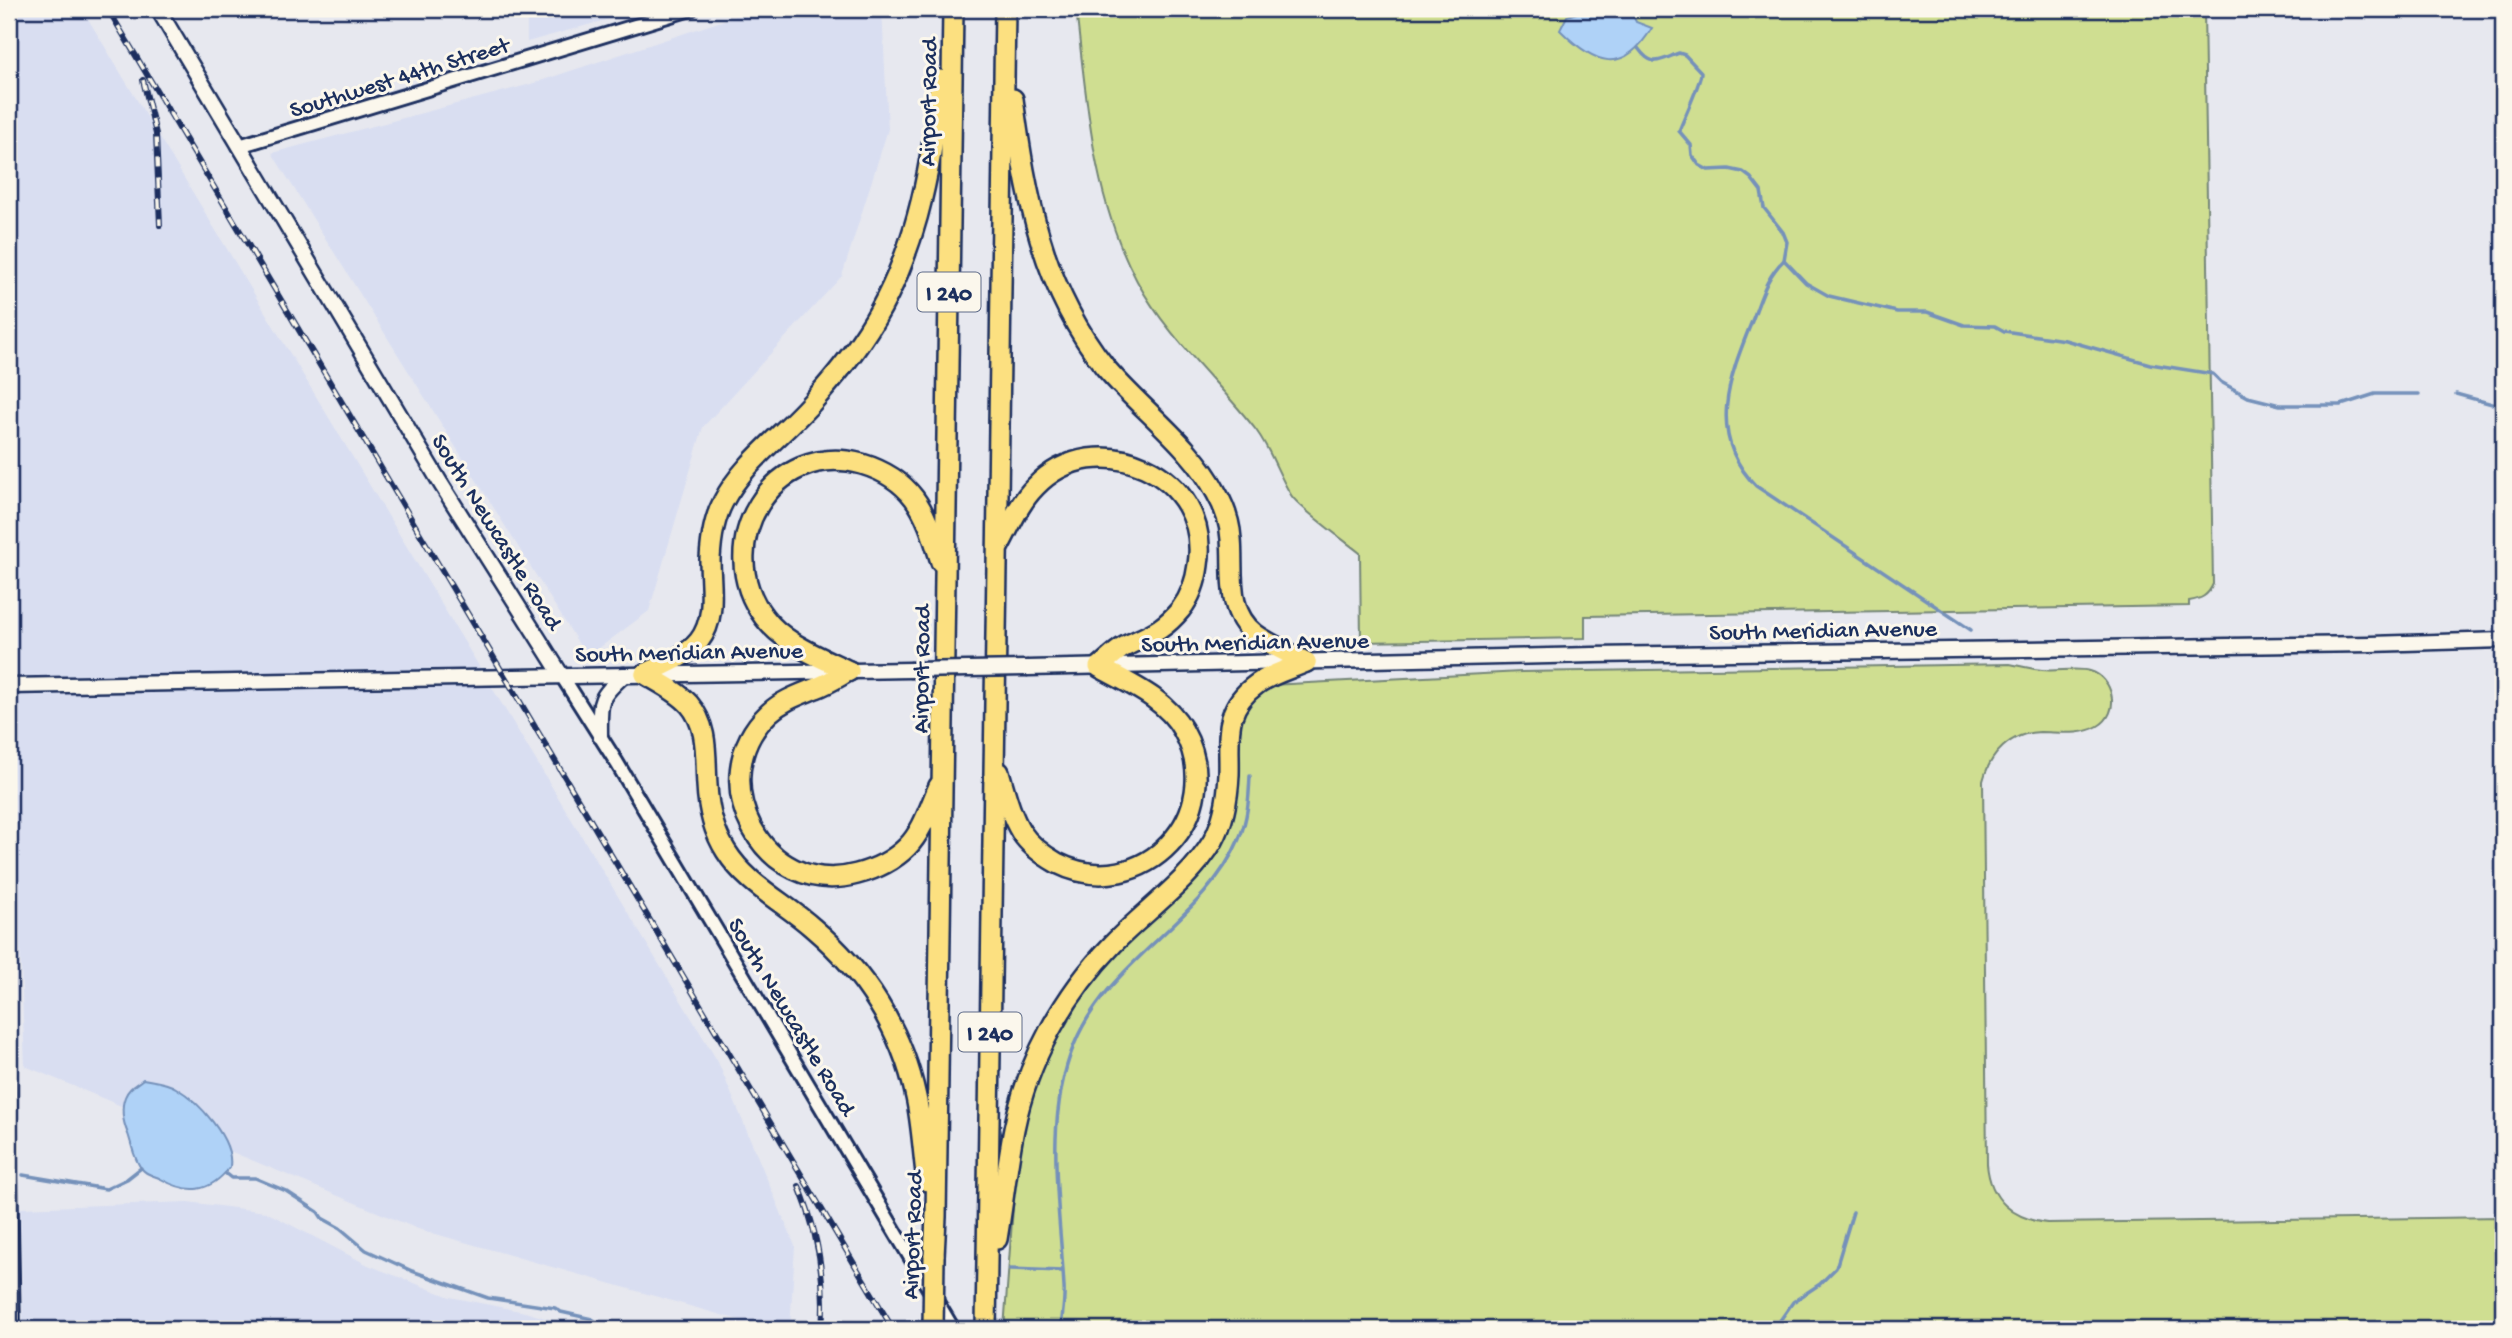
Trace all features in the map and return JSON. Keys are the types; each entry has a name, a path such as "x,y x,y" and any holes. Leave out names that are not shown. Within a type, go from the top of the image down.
{"highway":[{"path":"645,674 684,654 699,641 708,626 711,610 711,544 722,504 748,466 806,410 862,341 900,269 925,186 936,119 946,9"},
{"name":"Airport Road","path":"933,1329 953,9"},
{"name":"I 240","path":"986,1319 1005,9"},
{"path":"1004,32 1023,174 1042,249 1054,281 1105,366 1195,461 1219,496 1231,539 1233,593 1245,624 1266,641 1306,662"},
{"path":"994,754 1014,818 1034,847 1068,868 1108,874 1145,863 1160,854 1183,827 1194,799 1195,773 1191,747 1184,731 1161,705 1143,691 1099,667 1123,648 1151,635 1168,623 1182,608 1192,591 1199,555 1198,537 1194,521 1175,489 1150,469 1118,458 1099,457 1067,465 1036,485 1023,501 997,551"},
{"path":"849,671 782,635 765,618 751,597 743,558 745,537 753,514 767,492 785,477 805,466 829,461 850,461 879,471 901,484 914,498 930,527 945,576"},
{"path":"986,1319 1014,1127 1025,1088 1041,1048 1069,997 1089,971 1191,869 1213,841 1224,812 1229,774 1228,734 1230,718 1236,705 1259,682 1306,662"},
{"path":"849,671 784,701 768,714 750,740 740,768 740,788 743,808 751,828 763,846 781,862 802,873 848,877 870,870 891,860 908,845 920,829 943,779"},
{"path":"645,674 675,692 689,705 699,720 704,734 710,809 725,849 749,879 802,918 845,958 873,995 893,1029 904,1053 917,1100 934,1214"}],"main road":[{"name":"South Newcastle Road","path":"158,9 471,532 509,588 562,676"},
{"name":"South Meridian Avenue","path":"9,686 2503,640"},
{"path":"600,736 601,699 624,675"}],"street":[{"name":"Southwest 44th Street","path":"239,146 691,9"},
{"name":"South Newcastle Road","path":"562,676 953,1329"},
{"path":"9,1075 15,1329"}],"shaded area":[{"path":"9,9 82,9 718,1062 795,1246 790,1329 771,1329 418,1229 25,1066 9,670"},
{"path":"527,9 645,9 527,42"},
{"path":"758,9 882,9 888,129 842,276 703,427 649,611 587,657 272,153 531,84"},
{"path":"188,1202 266,1212 368,1265 450,1297 525,1312 583,1329 23,1329 20,1208"}],"green space":[{"path":"1076,9 2204,9 2211,588 2204,596 2189,601 2189,606 1585,616 1585,638 1361,642 1360,553 1312,516 1291,495 1256,430 1163,321 1137,281 1122,249 1110,216 1094,148"},
{"path":"2010,664 2042,670 2090,671 2105,681 2112,696 2112,705 2105,720 2091,729 2019,736 1996,754 1983,781 1987,1164 1989,1177 1998,1197 2014,1212 2047,1223 2503,1217 2503,1329 1004,1329 1014,1194 1012,1180 1019,1128 1044,1056 1090,979 1208,859 1240,709 1270,685 1521,672"}],"water":[{"path":"1590,9 1630,9 1636,22 1652,28 1641,43 1619,59 1597,57 1585,51 1560,30 1567,16"},
{"path":"143,1079 176,1088 213,1122 230,1156 230,1167 214,1182 206,1187 189,1189 149,1174 139,1166 122,1111 127,1094"}],"waterway":[{"path":"1638,48 1653,61 1679,53 1685,55 1701,72 1679,131 1691,145 1692,155 1699,165 1708,170 1729,169 1743,172 1751,178 1761,191 1764,208 1783,232 1787,242 1784,260 1806,283 1829,296 1897,312 1927,312 1964,325 1995,326 2004,331 2065,340 2150,364 2213,374 2221,382 2248,397 2280,405 2341,405 2375,394 2419,394"},
{"path":"1784,260 1765,288 1730,385 1727,427 1731,447 1741,467 1756,486 1971,630"},
{"path":"2456,394 2503,407"},
{"path":"1061,1329 1064,1292 1057,1196 1056,1134 1065,1074 1074,1045 1089,1015 1109,988 1181,917 1224,868 1244,824 1250,776"},
{"path":"23,1175 106,1189 127,1179 141,1168"},
{"path":"226,1174 231,1178 255,1178 286,1191 340,1228 366,1250 412,1271 488,1298 555,1308 561,1312 592,1319 601,1325 623,1329"},
{"path":"1774,1329 1793,1302 1820,1284 1836,1268 1853,1212"},
{"path":"1010,1269 1062,1271"}],"railway":[{"path":"108,9 893,1329"},
{"path":"143,80 156,134 160,225"},
{"path":"799,1186 819,1256 823,1292 822,1329"}]}
